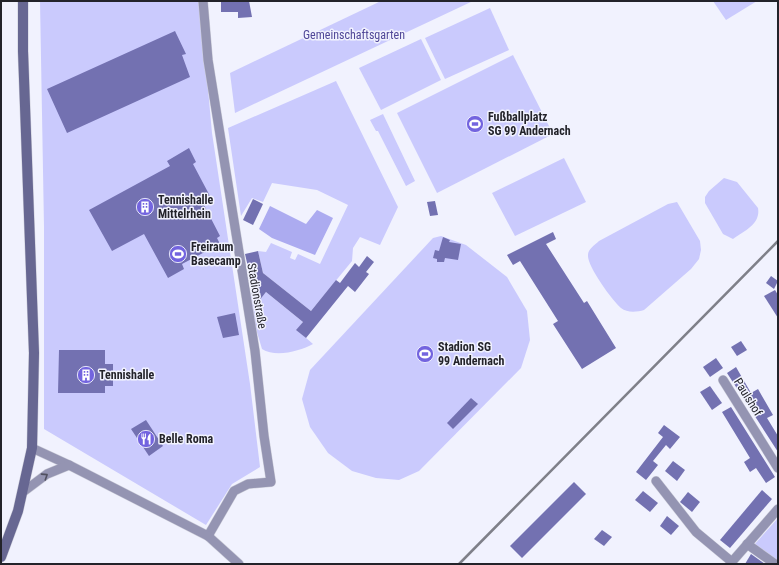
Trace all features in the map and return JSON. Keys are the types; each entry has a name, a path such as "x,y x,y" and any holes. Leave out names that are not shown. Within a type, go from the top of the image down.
{"street":[{"path":"1,557 23,492 32,448 34,353 23,51 23,1"},
{"name":"Stadionstraße","path":"203,1 208,60 254,351 271,482 248,484 234,491 208,536"},
{"name":"Paulshof","path":"723,380 778,468"},
{"path":"32,448 70,465 208,536 239,564"},
{"path":"23,492 47,474 70,465"},
{"path":"656,481 696,532 731,563 778,509"},
{"path":"746,544 775,564"}],"green space":[{"path":"40,1 200,1 212,133 250,384 260,467 232,484 206,525 44,429 44,227"},
{"name":"Gemeinschaftsgarten","path":"381,1 473,1 235,113 230,73"},
{"path":"713,1 757,1 726,20"},
{"path":"490,8 509,50 445,79 425,38"},
{"path":"421,39 441,80 381,110 359,68"},
{"name":"Fußballplatz SG 99 Andernach","path":"513,55 553,134 437,193 397,113"},
{"path":"336,81 398,207 380,245 360,237 353,248 352,261 311,311 263,273 258,251 266,252 271,243 292,252 290,258 295,260 298,254 320,264 348,205 317,190 272,183 263,202 252,198 241,216 228,128"},
{"path":"383,114 415,181 406,186 378,131 376,131 370,120"},
{"name":"Fußballplatz SG 99 Andernach","path":"564,158 586,202 515,236 492,193"},
{"path":"724,178 737,182 758,208 757,218 754,223 747,230 733,239 723,234 705,203 705,197 709,191"},
{"path":"677,202 700,241 701,250 699,259 691,269 644,310 632,312 623,310 612,298 591,267 588,255 589,251 599,241 668,204"},
{"name":"Stadion SG 99 Andernach","path":"441,236 466,245 507,277 527,311 530,340 521,368 419,471 399,480 376,478 352,471 328,453 310,427 302,399 310,370 433,238"},
{"path":"266,292 303,322 297,330 313,344 295,351 281,353 268,352 262,349 253,319 249,294 258,301"},
{"path":"778,518 778,561 754,545"}],"shaded area":[{"path":"270,206 306,224 317,210 333,218 315,255 272,238 259,229"}],"building":[{"path":"221,1 249,1 252,17 238,18 238,12 221,12"},
{"path":"175,31 186,54 182,55 190,77 67,133 47,89"},
{"path":"189,148 196,162 193,164 211,198 203,203 220,236 217,238 220,244 182,264 184,269 168,278 144,234 112,251 89,210 170,166 167,161"},
{"path":"253,199 263,204 253,225 243,220"},
{"path":"435,201 438,215 430,216 427,202"},
{"path":"553,232 556,239 546,244 584,303 587,301 616,348 582,369 553,324 558,321 520,261 513,265 507,255"},
{"path":"443,237 450,240 449,242 461,244 458,260 445,258 444,262 437,262 437,259 433,258 435,250 439,251"},
{"path":"258,251 263,273 311,311 336,280 340,283 355,263 359,267 367,256 374,262 366,272 369,274 355,292 348,286 306,338 296,330 303,322 266,292 258,302 252,297 251,290 256,284 251,280 245,254"},
{"path":"771,276 778,281 774,289 766,283"},
{"path":"775,290 778,295 778,318 764,296"},
{"path":"235,313 239,335 223,338 217,317"},
{"path":"741,341 747,350 737,356 731,347"},
{"name":"Tennishalle","path":"59,350 105,350 105,364 113,364 113,386 105,386 105,393 58,393"},
{"path":"716,358 723,368 710,377 703,367"},
{"path":"736,367 751,393 758,389 773,415 767,418 778,436 778,452 727,373"},
{"path":"710,386 722,403 712,410 700,392"},
{"path":"471,398 478,404 453,429 447,423"},
{"path":"731,407 775,477 766,483 756,468 750,472 744,462 750,458 722,412"},
{"path":"146,420 163,446 149,456 131,429"},
{"path":"664,425 680,437 670,449 666,445 653,461 658,465 646,480 636,472 663,437 658,433"},
{"path":"673,461 685,470 677,481 665,471"},
{"path":"574,482 586,494 522,558 510,546"},
{"path":"762,490 772,499 730,548 720,540"},
{"path":"643,491 658,503 650,512 635,500"},
{"path":"688,492 700,502 692,512 680,502"},
{"path":"667,516 679,526 671,535 660,526"},
{"path":"602,530 612,537 604,546 594,539"},
{"path":"751,554 765,564 745,564"}],"railway":[{"path":"459,564 778,241"}],"place":[{"name":"Fußballplatz SG 99 Andernach","path":"475,124"},
{"name":"Tennishalle Mittelrhein","path":"145,207"},
{"name":"Freiraum Basecamp","path":"178,254"},
{"name":"Stadion SG 99 Andernach","path":"425,354"},
{"name":"Tennishalle","path":"86,375"},
{"name":"Belle Roma","path":"146,439"}]}
